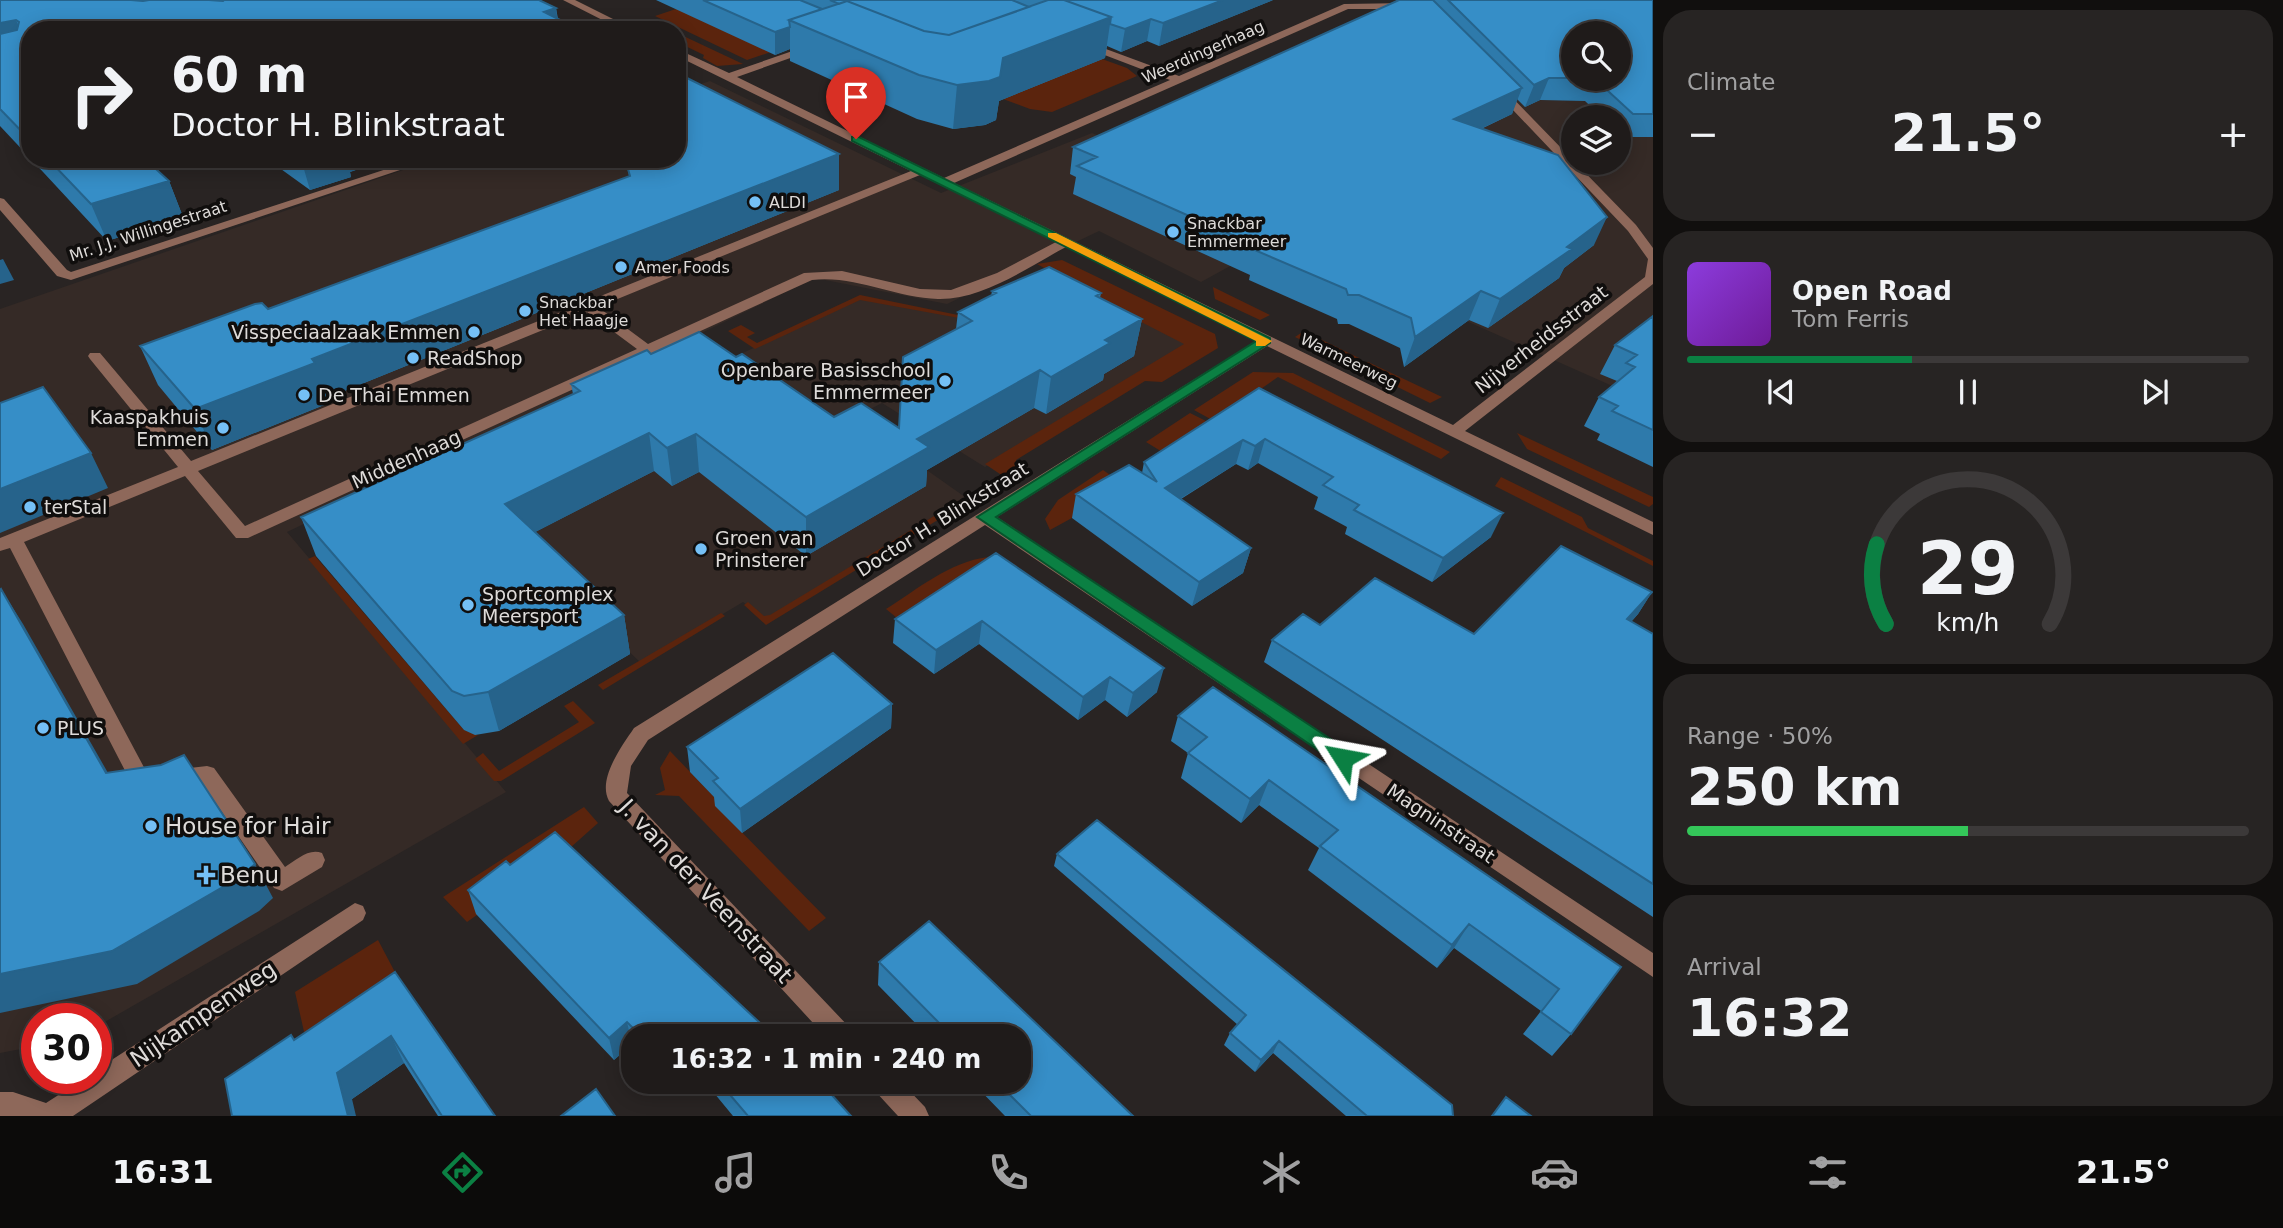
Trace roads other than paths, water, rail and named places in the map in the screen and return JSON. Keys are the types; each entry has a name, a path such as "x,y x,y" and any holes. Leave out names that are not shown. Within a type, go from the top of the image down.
{"street":[{"path":"568,0 611,21"},
{"path":"1327,0 1347,6"},
{"name":"Weerdingerhaag","path":"945,183 1347,6 1418,6"},
{"path":"1077,42 1180,80"},
{"path":"728,77 823,44"},
{"name":"Warmeerweg","path":"686,56 1653,529"},
{"name":"Nijverheidsstraat","path":"1454,432 1652,278 1653,258 1632,228 1486,77"},
{"name":"Mr. J.J. Willingestraat","path":"0,202 62,273 71,276 400,168"},
{"path":"314,860 282,881 207,774 141,782 7,542 921,171"},
{"name":"Middenhaag","path":"95,356 242,534 809,276 831,272 937,295 960,294 1066,242"},
{"path":"588,306 647,350"},
{"name":"Doctor H. Blinkstraat","path":"640,734 1265,341"},
{"name":"Magninstraat","path":"985,517 1653,966"},
{"name":"J. van der Veenstraat","path":"640,734 621,765 617,795 830,1024"},
{"name":"Nijkampenweg","path":"50,1116 355,913"},
{"path":"895,1094 916,1116"},
{"path":"0,1105 13,1105 45,1116"}],"place":[{"name":"ALDI","path":"755,202"},
{"name":"Snackbar Emmermeer","path":"1173,232"},
{"name":"Amer Foods","path":"621,267"},
{"name":"Snackbar Het Haagje","path":"525,311"},
{"name":"Visspeciaalzaak Emmen","path":"474,332"},
{"name":"ReadShop","path":"413,358"},
{"name":"Openbare Basisschool Emmermeer","path":"945,381"},
{"name":"De Thai Emmen","path":"304,395"},
{"name":"Kaaspakhuis Emmen","path":"223,428"},
{"name":"terStal","path":"30,507"},
{"name":"Groen van Prinsterer","path":"701,549"},
{"name":"Sportcomplex Meersport","path":"468,605"},
{"name":"PLUS","path":"43,728"},
{"name":"House for Hair","path":"151,826"},
{"name":"Benu","path":"206,875"}]}
